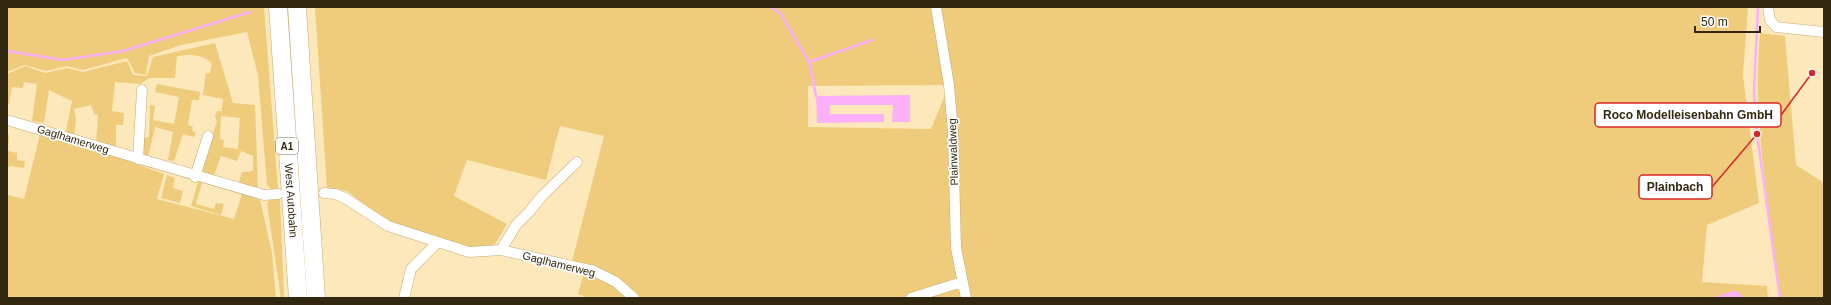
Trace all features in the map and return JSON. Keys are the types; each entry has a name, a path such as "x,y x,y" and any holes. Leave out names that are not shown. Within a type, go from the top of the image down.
{"highway":[{"name":"West Autobahn","path":"278,7 298,298"},
{"name":"West Autobahn","path":"297,7 316,298"}],"street":[{"name":"Plainwaldweg","path":"936,7 950,101 953,132 956,248 966,298"},
{"path":"1768,7 1770,20 1776,27 1824,32"},
{"path":"138,159 142,90"},
{"name":"Gaglhamerweg","path":"7,120 195,177 264,196 278,194"},
{"path":"195,177 208,136"},
{"path":"501,250 516,225 542,196 577,162"},
{"name":"Gaglhamerweg","path":"324,193 334,194 345,198 388,226 469,252 501,250 594,271 616,282 634,298"},
{"path":"404,298 411,269 438,242"},
{"path":"911,298 962,282"}],"shaded area":[{"path":"7,7 264,7 278,189 271,189 267,185 258,75 247,32 181,45 149,56 146,75 135,73 127,58 83,70 67,66 46,71 25,65 7,72"},
{"path":"315,7 1748,7 1743,76 1759,203 1707,225 1702,282 1767,286 1768,298 583,298 584,296 578,294 585,269 571,265 604,136 560,126 546,180 467,160 454,196 507,224 494,246 469,248 412,230 381,217 347,191 327,188","holes":["949,85 931,129 808,127 808,86"]},
{"path":"1760,33 1785,36 1796,165 1824,183 1824,298 1781,298 1767,199 1760,133 1758,66"},
{"path":"215,43 233,103 255,105 258,188 238,185 242,172 253,171 253,156 241,151 237,161 221,156 213,178 200,173 217,121 215,117 217,111 221,111 221,115 223,99 203,95 206,73 210,73 212,63 199,56 177,56 175,78 150,78 140,84 115,82 112,111 124,113 123,125 116,125 116,148 96,142 98,115 94,114 91,105 74,109 76,119 74,136 66,131 72,101 49,90 44,123 32,121 37,84 24,82 23,88 12,87 9,104 7,103 7,74 25,66 45,73 67,68 83,72 127,61 133,75 147,76 153,57","holes":["221,116 240,118 238,149 223,147 224,140 220,139"]},
{"path":"157,84 200,92 199,100 192,100 188,125 193,127 192,131 196,132 194,137 183,134 174,161 168,160 173,132 155,127 148,157 143,157 143,138 149,137 150,105 155,106 153,120 174,124 179,97 155,92"},
{"path":"910,95 910,122 892,122 893,105 830,105 830,114 884,114 884,122 817,123 816,96"},
{"path":"7,134 9,135 8,151 17,153 17,160 25,161 24,168 9,166 7,171"},
{"path":"40,134 87,146 164,174 157,199 234,219 242,194 260,200 272,253 276,298 7,298 7,195 24,199"},
{"path":"167,175 175,178 173,188 183,191 180,203 161,198"},
{"path":"198,182 202,183 196,204 214,209 216,203 224,204 221,215 191,206"},
{"path":"274,197 280,199 284,298 281,298 267,204 270,198"},
{"path":"1732,291 1737,291 1744,298 1712,298"}],"waterway":[{"path":"771,7 780,13 809,62 816,96"},
{"path":"1758,7 1754,91 1757,134 1780,298"},
{"path":"7,51 63,60 123,51 250,12"},
{"path":"809,62 872,40"}],"place":[{"name":"Roco Modelleisenbahn GmbH","path":"1812,73"},
{"name":"Plainbach","path":"1757,134"}]}
